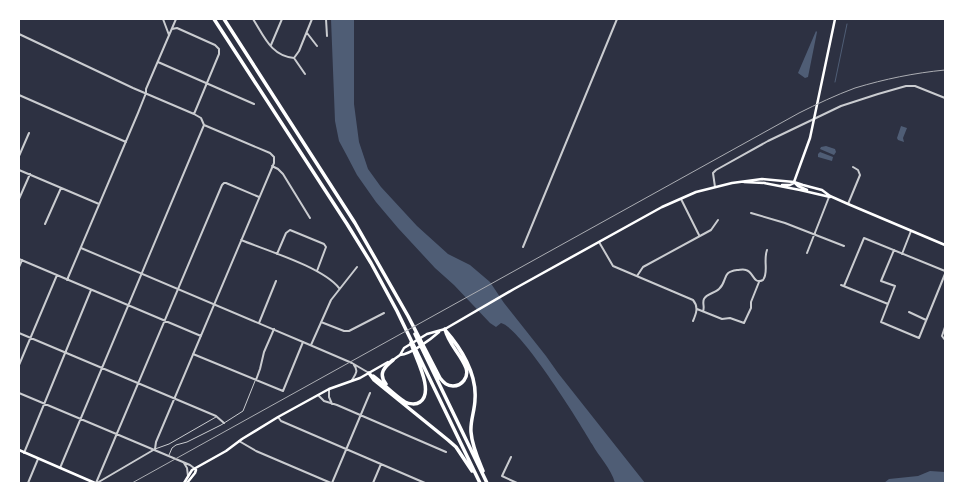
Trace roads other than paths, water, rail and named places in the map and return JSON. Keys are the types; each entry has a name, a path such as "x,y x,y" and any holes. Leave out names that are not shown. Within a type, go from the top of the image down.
{"highway":[{"path":"214,19 347,224 378,275 408,333 479,483"},
{"path":"224,19 355,223 403,308 440,378 448,385 456,386 461,384 464,380 467,371 446,336 445,329"},
{"path":"403,308 421,349 487,483"},
{"path":"445,329 467,362 473,375 476,389 471,434 487,483"},
{"path":"369,373 405,402 412,404 420,402 426,393 425,381 408,333"},
{"path":"392,360 382,371 382,375 383,381 393,392"},
{"path":"369,373 374,380 456,447 479,483"}],"main road":[{"path":"736,182 790,185 794,182 810,138 835,19"},
{"path":"184,483 192,470 196,470 278,416 329,389 369,373 400,355 405,354 439,332 514,289 681,198 696,192 736,182 762,179 794,182 822,190 829,196"},
{"path":"794,182 798,186 816,194"},
{"path":"764,183 829,196 945,245"},
{"path":"400,355 404,348 427,334 439,332"},
{"path":"19,450 96,483"},
{"path":"187,483 196,470"}],"street":[{"path":"163,19 169,35"},
{"path":"67,280 126,142 146,94 146,89 176,19"},
{"path":"253,19 270,46 276,52 294,58 305,74"},
{"path":"270,46 282,19"},
{"path":"294,58 299,51 312,19"},
{"path":"326,19 327,36"},
{"path":"523,248 617,19"},
{"path":"172,30 176,28 215,45 219,49 219,54 194,114"},
{"path":"307,33 317,46"},
{"path":"19,34 146,94 194,114 202,119 204,125 127,305 60,468"},
{"path":"158,62 254,104"},
{"path":"715,187 713,173 716,170 768,141 842,106 906,86 918,87 945,98"},
{"path":"19,95 126,142"},
{"path":"155,449 156,442 275,159 272,154 204,125"},
{"path":"19,156 29,133"},
{"path":"272,166 283,174 310,218"},
{"path":"848,204 860,172 853,167"},
{"path":"19,170 100,204"},
{"path":"19,199 30,174"},
{"path":"96,483 219,190 224,183 259,197"},
{"path":"45,224 60,188"},
{"path":"806,253 829,196"},
{"path":"681,198 699,235"},
{"path":"751,213 785,223 844,246"},
{"path":"637,276 643,267 712,228 718,220"},
{"path":"277,254 286,233 290,230 324,244 326,247 317,271"},
{"path":"902,254 911,231"},
{"path":"844,286 864,238 894,250 945,272 919,338 881,322 895,286 881,281 894,250"},
{"path":"241,240 317,271 330,279 339,288"},
{"path":"599,242 612,266 690,298 695,302 697,309 693,321"},
{"path":"81,248 311,345 352,363 369,373"},
{"path":"697,309 722,319 730,318 744,323 751,308 751,302 759,282 763,280 766,275 765,260 767,250"},
{"path":"19,267 20,259 201,336"},
{"path":"311,345 329,303 339,288 357,267"},
{"path":"703,311 704,298 721,287 726,274 729,272 747,270 754,279 759,282"},
{"path":"19,364 57,275"},
{"path":"259,323 276,281"},
{"path":"841,285 888,304"},
{"path":"24,453 91,290"},
{"path":"909,312 926,320"},
{"path":"321,322 344,331 349,331 384,313"},
{"path":"945,327 942,336 945,340"},
{"path":"256,380 264,352 274,329"},
{"path":"19,333 175,398 216,416 224,423"},
{"path":"193,354 283,391 303,342"},
{"path":"352,363 357,371 352,380"},
{"path":"329,389 328,397 332,404"},
{"path":"19,393 155,449 190,465 196,470"},
{"path":"239,441 256,451 331,483 370,393"},
{"path":"318,395 324,401 446,452"},
{"path":"278,416 281,421 425,483"},
{"path":"96,483 155,449"},
{"path":"511,457 502,476 518,483"},
{"path":"28,483 38,459"},
{"path":"183,462 187,468 188,476"},
{"path":"372,483 380,464"}],"lane":[{"path":"169,456 172,448 224,423 243,411 256,380"},
{"path":"155,449 169,444 216,416"}],"water":[{"path":"331,19 354,19 354,104 359,142 368,169 381,187 417,226 448,254 470,265 490,282 504,303 645,483 615,483 608,467 563,398 522,341 510,328 501,323 496,327 490,323 454,285 435,268 376,202 357,175 339,141 335,121"},
{"path":"816,31 808,77 805,78 798,73"},
{"path":"901,126 907,128 903,138 904,142 898,140 897,138"},
{"path":"826,146 835,149 836,152 834,155 820,149 821,147"},
{"path":"820,152 833,157 832,161 818,157"},
{"path":"930,471 945,472 945,483 884,483 889,479 918,476"}],"waterway":[{"path":"835,82 847,24"}],"railway":[{"path":"132,483 799,113 855,88 900,77 945,70"}]}
